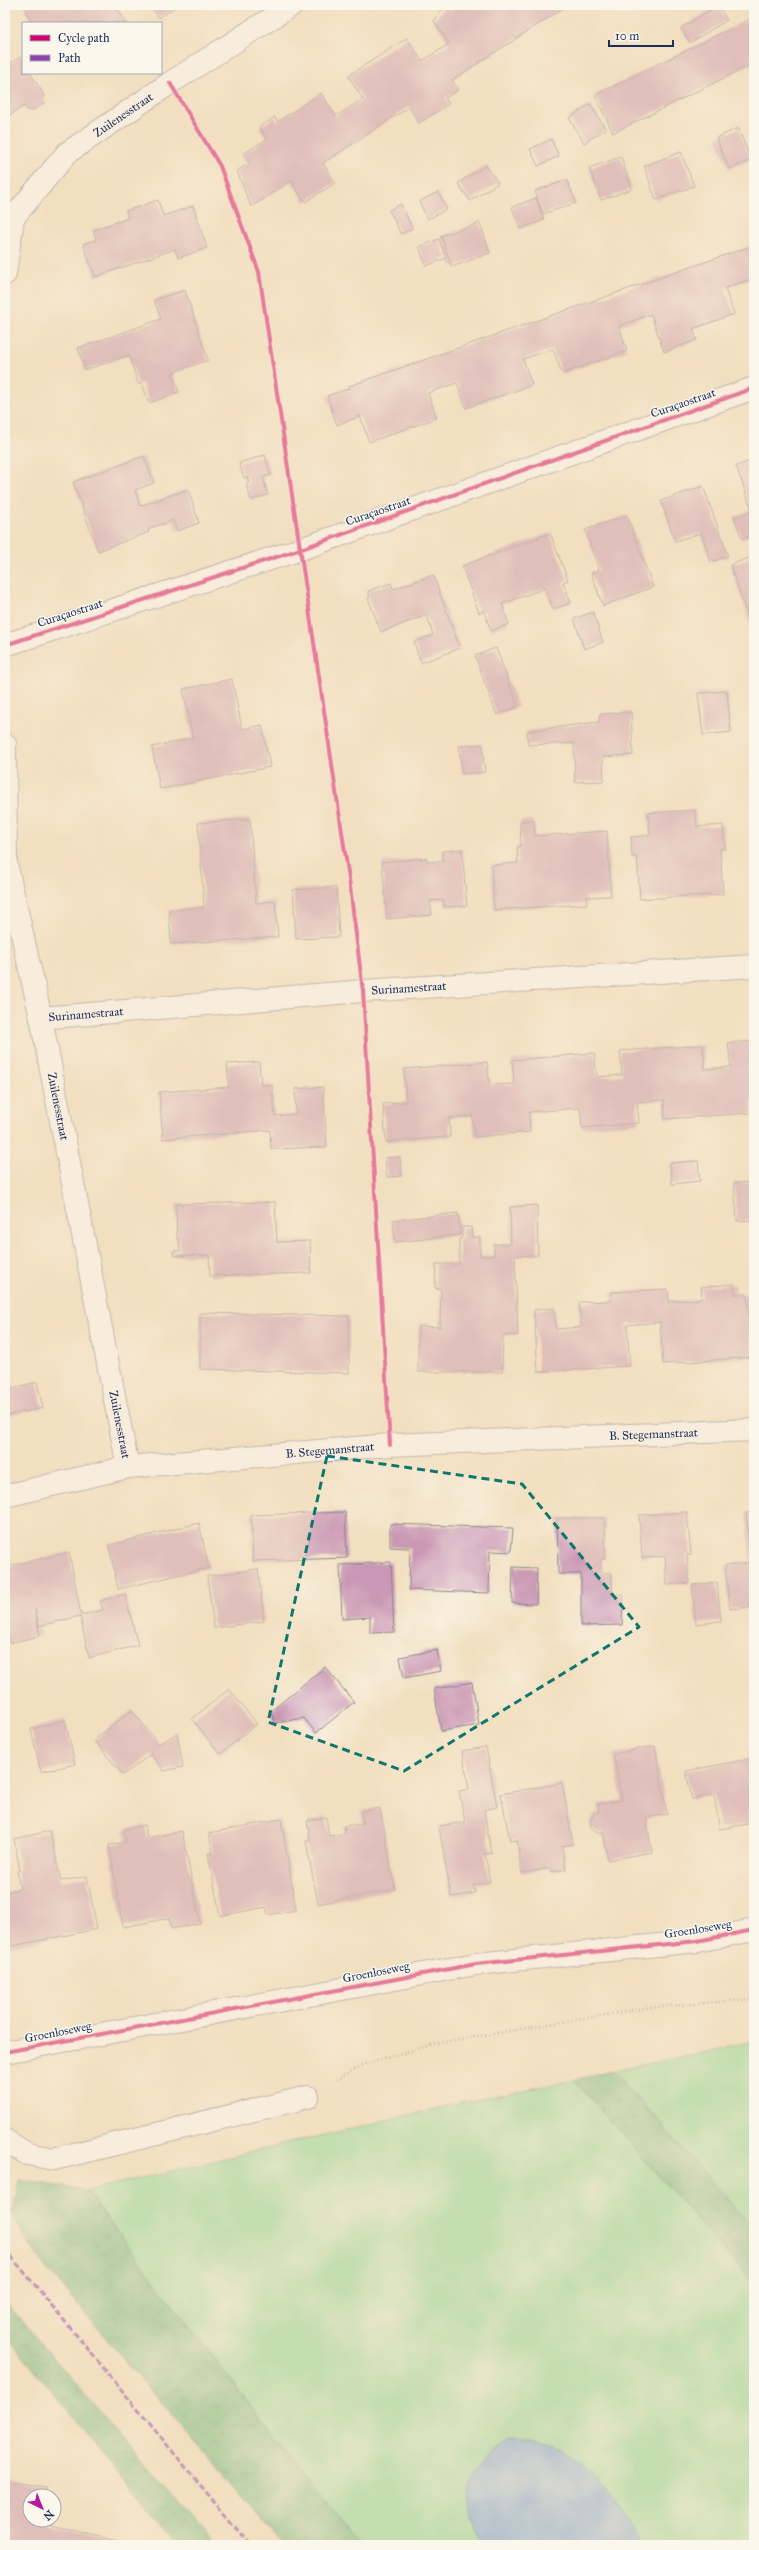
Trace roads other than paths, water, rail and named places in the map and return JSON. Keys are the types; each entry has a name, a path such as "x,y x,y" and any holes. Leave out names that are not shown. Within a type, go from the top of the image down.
{"street":[{"name":"Zuilenesstraat","path":"5,274 9,217 67,153 170,83 292,5"},
{"name":"Curaçaostraat","path":"5,644 301,549 754,388"},
{"name":"Zuilenesstraat","path":"5,744 5,864 41,1018 128,1467"},
{"name":"Surinamestraat","path":"41,1018 363,991 754,966"},
{"name":"B. Stegemanstraat","path":"5,1496 128,1467 390,1444 754,1430"},
{"name":"Groenloseweg","path":"5,2052 476,1964 697,1941 754,1930"},
{"path":"5,2140 27,2154 54,2159 308,2097"}],"water":[{"path":"510,2439 534,2441 558,2448 583,2464 618,2503 634,2532 639,2545 485,2545 471,2517 469,2493 477,2473 492,2455"}]}
